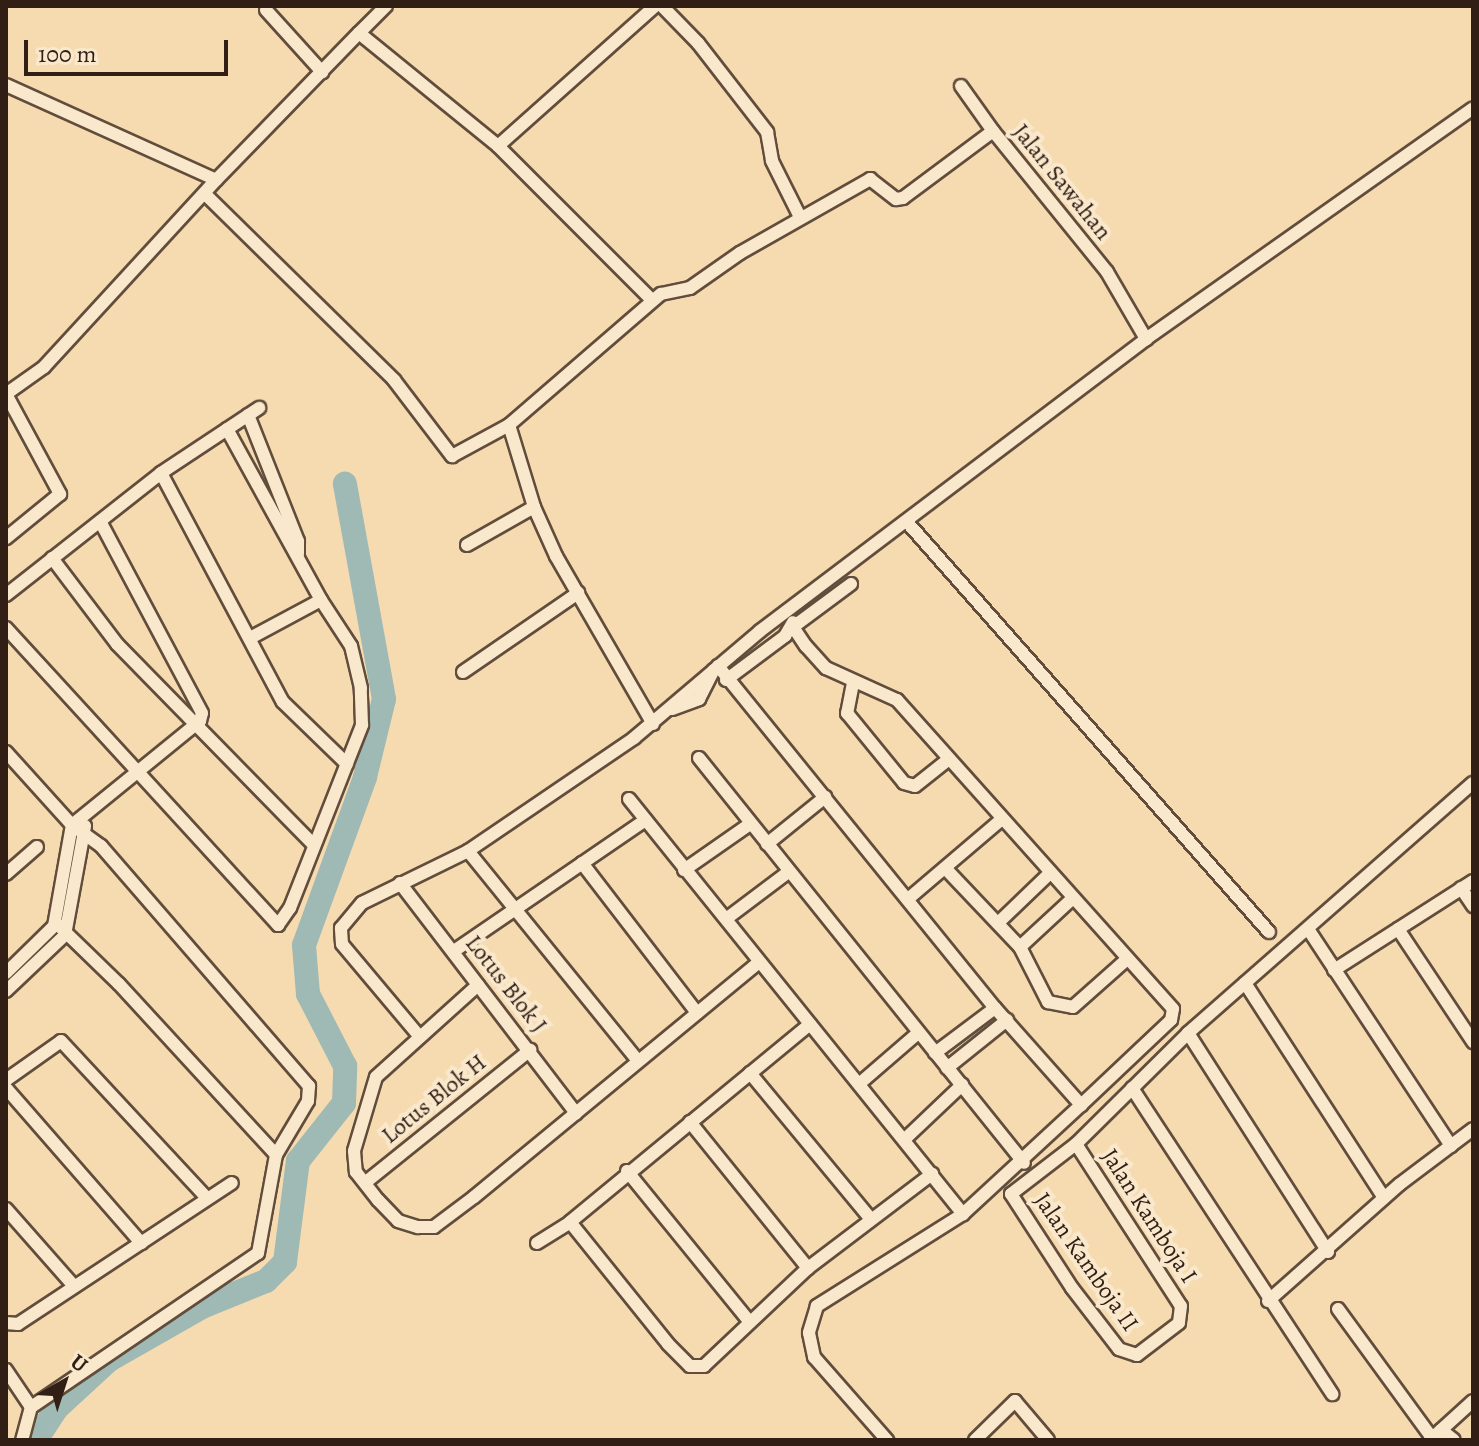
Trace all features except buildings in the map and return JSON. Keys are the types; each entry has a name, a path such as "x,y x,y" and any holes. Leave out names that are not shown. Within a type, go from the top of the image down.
{"street":[{"path":"6,538 60,494 7,391 44,367 206,195 216,180 386,6"},
{"path":"498,146 655,6"},
{"path":"662,6 707,55 771,148 800,217"},
{"path":"266,10 322,72"},
{"path":"359,33 498,146 662,295"},
{"path":"6,85 216,180"},
{"path":"961,86 993,131"},
{"path":"420,1037 342,944 341,928 362,903 468,851 653,724 668,710 699,699 716,667 792,606 1146,339 1473,108"},
{"name":"Jalan Sawahan","path":"206,195 394,380 446,454 452,456 509,425 662,295 690,288 800,217 870,179 896,199 903,198 993,131 1107,272 1146,339"},
{"path":"6,595 161,473 253,412 298,541 298,558"},
{"path":"509,425 532,499 578,593 653,724"},
{"path":"6,628 136,775 278,925 362,725 361,688 351,646 321,600 227,429"},
{"path":"161,473 252,637 283,702 347,764"},
{"path":"467,545 532,499"},
{"path":"72,825 85,819 196,724 201,704 100,521"},
{"path":"907,522 1269,932"},
{"path":"52,558 117,644 314,845"},
{"path":"726,680 851,584"},
{"path":"463,672 578,593"},
{"path":"252,637 321,600"},
{"path":"792,606 793,627 826,668 853,683 884,691 897,700 1173,1009 1171,1020 1024,1163 963,1214 817,1306 809,1333 814,1357 887,1440"},
{"path":"716,667 995,1008 1081,1105"},
{"path":"853,683 847,713 904,783 915,786 949,759"},
{"path":"6,752 72,825 84,833 304,1075 308,1101 276,1155 258,1253 31,1407 22,1440"},
{"path":"699,758 787,873 1024,1163"},
{"path":"1076,1144 1188,1033 1473,783"},
{"path":"767,844 825,797"},
{"path":"629,799 963,1214"},
{"path":"6,991 66,931 85,819"},
{"path":"908,899 1002,819"},
{"path":"454,951 645,820"},
{"path":"684,870 750,824"},
{"path":"6,973 55,922 72,825"},
{"path":"7,870 37,847"},
{"path":"468,851 638,1061"},
{"path":"582,863 697,1013"},
{"path":"945,868 1020,947 1037,988 1059,1007 1073,1007 1127,959"},
{"path":"726,919 787,873"},
{"path":"998,923 1050,873"},
{"path":"1334,970 1473,881"},
{"name":"Lotus Blok J","path":"400,883 576,1113"},
{"path":"1461,888 1473,906"},
{"path":"1020,947 1073,898"},
{"path":"55,922 276,1155"},
{"path":"1308,929 1451,1146"},
{"path":"1398,929 1473,1042"},
{"path":"478,985 376,1077 354,1151 356,1172 398,1221 434,1227 759,962"},
{"path":"1245,983 1384,1198"},
{"path":"935,1053 995,1008"},
{"path":"947,1068 1007,1020"},
{"path":"537,1243 570,1222 627,1171 810,1024"},
{"path":"859,1084 918,1033"},
{"path":"1188,1033 1328,1252"},
{"path":"6,1080 61,1041 207,1198"},
{"name":"Lotus Blok H","path":"366,1182 530,1050"},
{"path":"750,1073 870,1218"},
{"path":"905,1139 962,1085"},
{"path":"6,1088 141,1243"},
{"path":"1132,1088 1268,1301 1332,1394"},
{"path":"690,1122 808,1268"},
{"path":"1268,1301 1328,1252 1384,1198 1473,1129"},
{"name":"Jalan Kamboja II","path":"1076,1144 1011,1194 1072,1288 1128,1354"},
{"name":"Jalan Kamboja I","path":"1076,1144 1182,1314 1179,1323 1137,1355 1128,1354"},
{"path":"627,1171 749,1321"},
{"path":"570,1222 690,1366 704,1366 808,1268 932,1174"},
{"path":"6,1323 18,1324 232,1183"},
{"path":"6,1209 73,1285"},
{"path":"1338,1309 1434,1436 1454,1440"},
{"path":"6,1370 31,1407"},
{"path":"975,1440 1015,1401 1048,1440"},
{"path":"1434,1436 1473,1401"}],"waterway":[{"path":"36,1440 57,1408 109,1360 204,1306 266,1281 285,1262 298,1161 344,1103 345,1066 308,994 304,945 365,777 384,699 345,484"}]}
